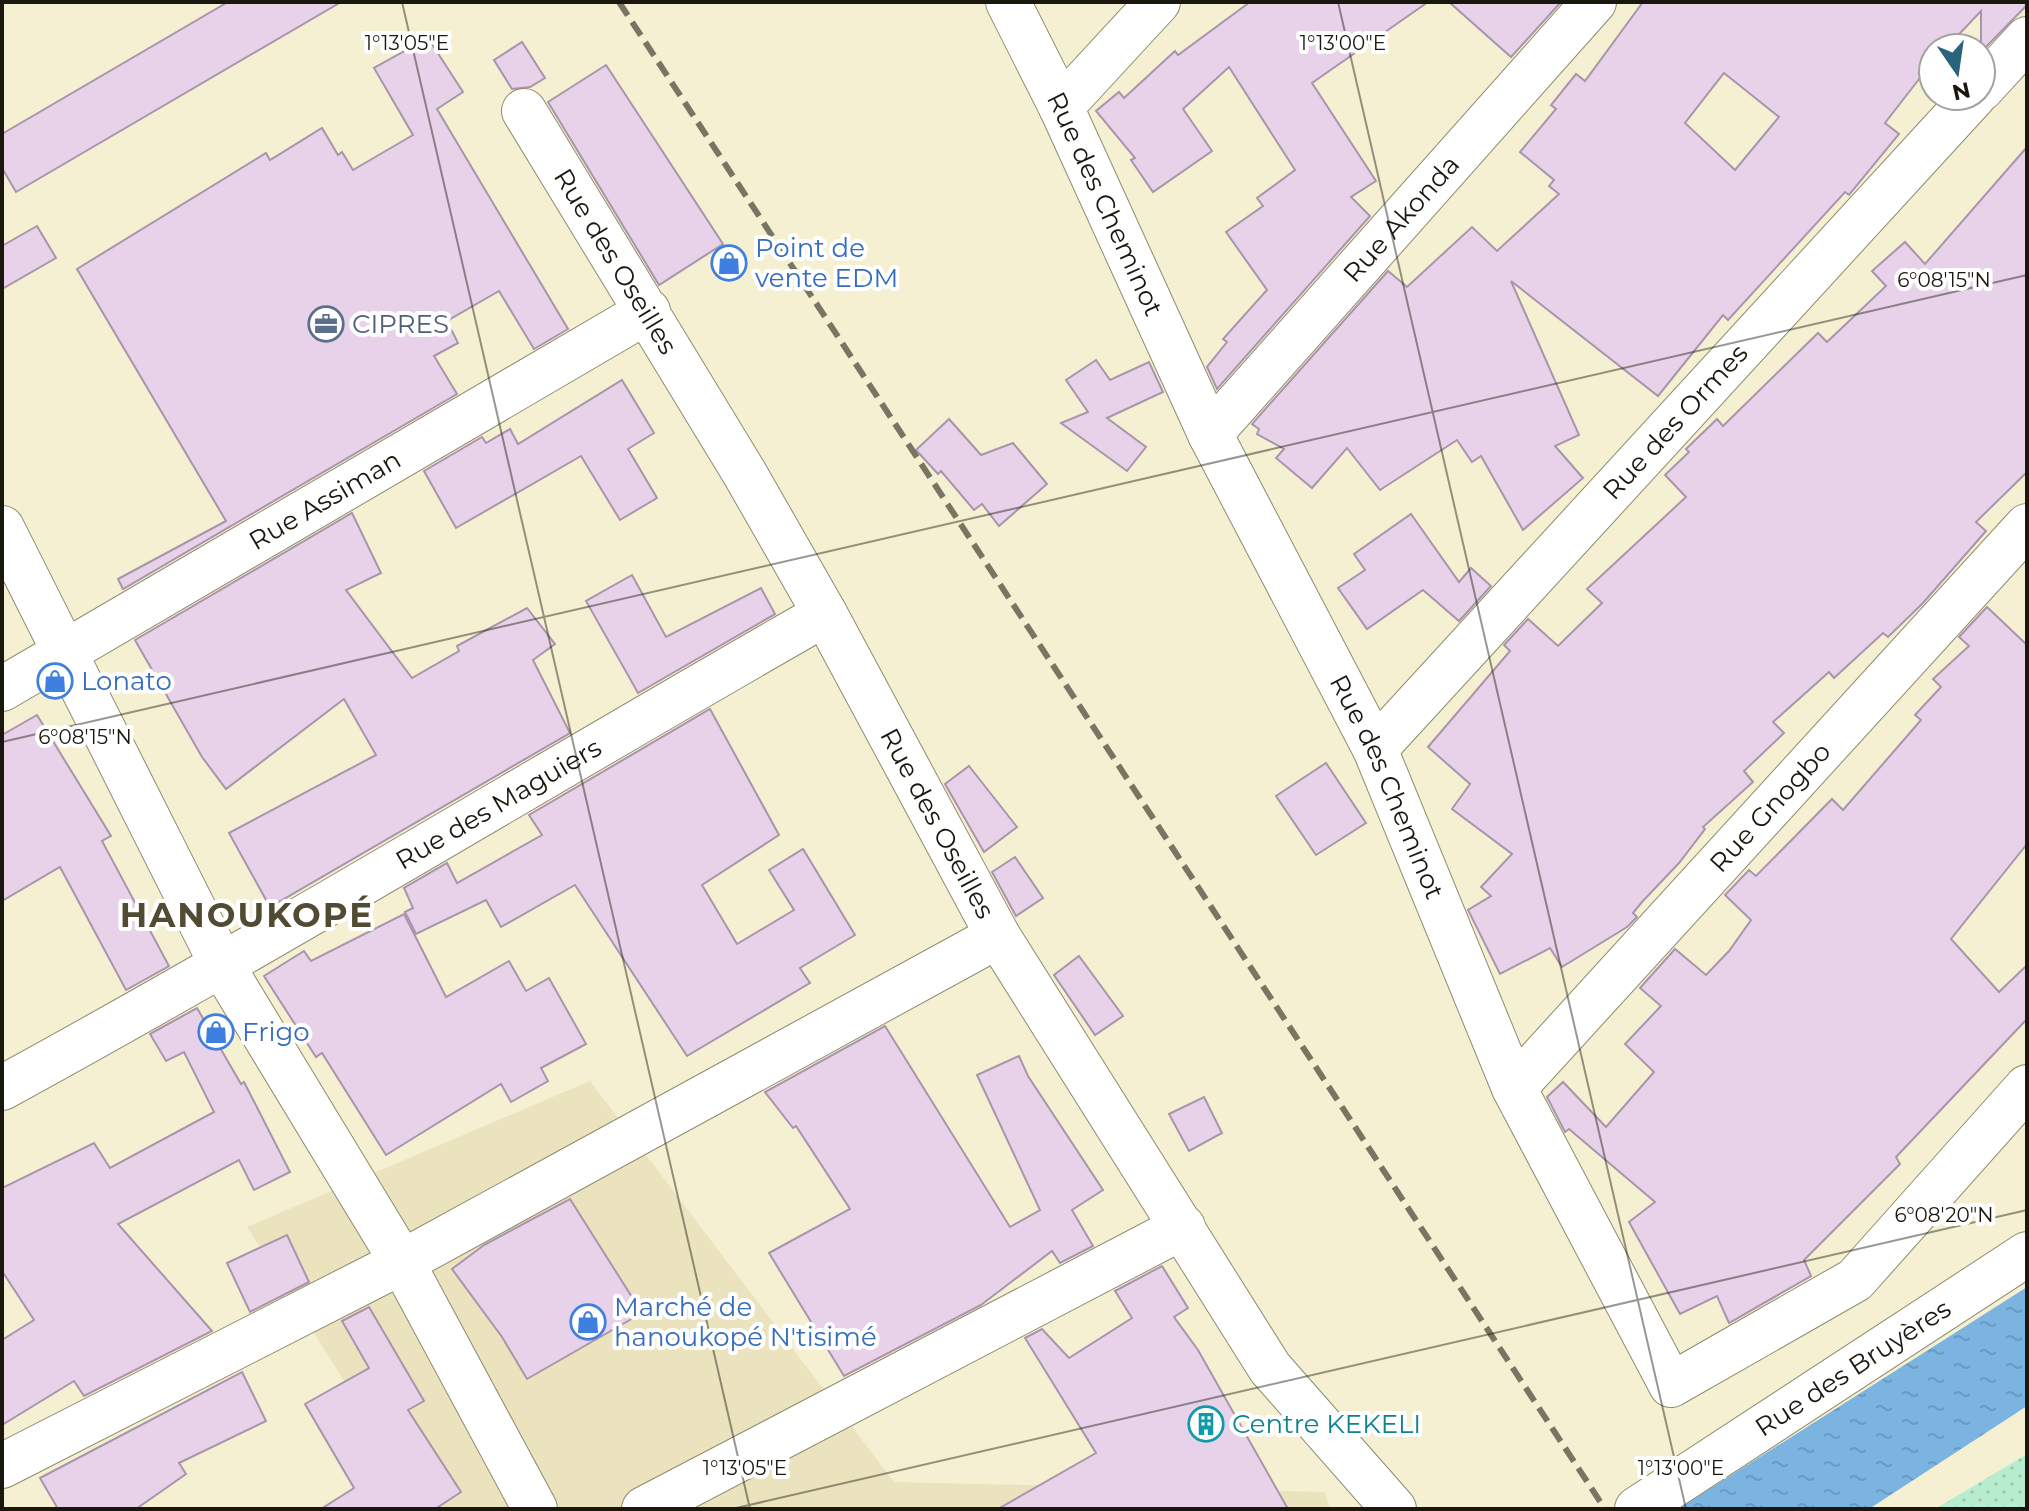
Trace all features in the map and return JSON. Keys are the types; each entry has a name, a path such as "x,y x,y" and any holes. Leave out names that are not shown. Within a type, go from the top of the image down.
{"street":[{"name":"Rue des Cheminot","path":"1008,2 1061,107 1210,434 1375,749 1514,1088 1671,1385 1855,1280 2027,1087"},
{"path":"1061,107 1158,2"},
{"name":"Rue Akonda","path":"1210,434 1594,2"},
{"path":"1997,72 2027,39"},
{"name":"Rue des Oseilles","path":"524,111 648,311 825,614 998,936 1270,1368 1394,1509"},
{"name":"Rue des Ormes","path":"1375,749 1959,112"},
{"name":"Rue Assiman","path":"2,689 65,655 352,482 648,311"},
{"name":"Rue Gnogbo","path":"1514,1088 2027,526"},
{"path":"2,528 223,967 402,1262 535,1509"},
{"name":"Rue des Maguiers","path":"2,1088 223,967 529,784 825,614"},
{"path":"2,1466 402,1262 998,936"},
{"path":"644,1509 1183,1227"},
{"name":"Rue des Bruyères","path":"1637,1509 2027,1254"}],"shaded area":[{"name":"Marché de hanoukopé N'tisimé","path":"590,1081 894,1482 1325,1492 1330,1509 425,1509 247,1227"}],"green space":[{"path":"2027,1454 2027,1509 1935,1509"}],"water":[{"path":"2027,1287 2027,1406 1869,1509 1678,1509"}],"building":[{"path":"228,2 341,2 16,192 2,168 2,134"},
{"path":"1250,2 1428,2 1312,83 1376,181 1351,197 1370,216 1217,389 1207,367 1227,342 1223,339 1267,290 1226,232 1263,206 1257,198 1295,170 1229,67 1183,109 1212,151 1153,192 1131,160 1135,158 1096,111 1119,92 1124,98 1175,51 1178,55"},
{"path":"1449,2 1561,2 1511,57"},
{"path":"1643,2 2027,2 1997,36 1997,32 1981,32 1981,11 1961,32 1917,32 1917,82 1885,123 1899,134 1849,195 1845,192 1728,320 1723,315 1658,396 1511,281 1579,435 1555,446 1583,478 1523,530 1481,456 1472,462 1457,440 1380,490 1347,448 1312,488 1276,458 1284,449 1257,434 1259,429 1252,424 1388,271 1407,287 1472,227 1497,251 1559,194 1549,186 1554,180 1520,152 1556,109 1551,105 1576,74 1585,81","holes":["1724,73 1779,117 1735,170 1685,123"]},
{"path":"428,38 463,92 437,109 568,329 534,349 499,291 447,321 458,343 434,356 457,394 123,589 118,579 226,521 77,269 266,153 270,160 322,128 338,155 342,152 353,170 413,135 374,68"},
{"path":"522,42 545,78 530,87 512,89 494,60"},
{"path":"606,65 723,244 659,285 548,102"},
{"path":"2027,147 2027,472 1976,522 1986,531 1923,603 1888,637 1883,633 1834,678 1829,672 1773,722 1784,733 1744,771 1753,782 1703,827 1705,829 1679,863 1633,913 1637,917 1627,927 1562,967 1550,948 1500,974 1468,910 1491,896 1481,887 1512,854 1452,809 1470,784 1428,747 1510,651 1504,645 1528,619 1558,646 1602,603 1587,589 1686,497 1665,475 1689,452 1686,449 1717,419 1723,426 1818,333 1827,342 1886,286 1872,271 1905,242 1925,264"},
{"path":"37,226 56,258 2,289 2,246"},
{"path":"1096,360 1110,380 1149,362 1163,392 1107,418 1146,447 1127,471 1061,423 1088,412 1066,380"},
{"path":"622,380 654,433 628,449 657,498 620,520 581,456 456,528 424,471 482,437 486,443 510,429 518,444"},
{"path":"949,419 981,455 1013,443 1047,484 999,526 982,504 974,510 941,471 938,474 916,450"},
{"path":"352,513 381,573 346,590 412,678 459,651 457,646 527,608 555,644 533,660 570,733 270,907 229,833 376,755 344,699 226,789 202,757 135,640"},
{"path":"1411,514 1459,582 1471,568 1491,586 1459,621 1423,590 1367,629 1338,588 1365,570 1354,554"},
{"path":"632,575 666,637 761,588 775,614 638,693 586,601"},
{"path":"1987,607 2027,645 2027,844 1951,939 1999,992 2027,965 2027,1019 1896,1157 1900,1164 1804,1260 1811,1276 1729,1323 1717,1296 1680,1314 1629,1222 1655,1202 1569,1129 1565,1132 1547,1097 1563,1082 1606,1127 1654,1072 1625,1044 1661,1006 1640,988 1675,949 1706,975 1729,951 1751,920 1725,895 1749,870 1756,876 1832,799 1843,810 1921,720 1915,715 1941,687 1933,679 1969,646 1959,637"},
{"path":"710,709 779,835 702,885 737,944 794,910 769,870 803,849 855,935 800,968 810,983 687,1056 575,885 501,927 486,900 416,934 405,912 413,908 404,888 447,863 457,883 542,835 529,815"},
{"path":"37,715 111,836 102,841 169,966 126,990 60,867 2,901 2,735"},
{"path":"1326,763 1366,823 1316,855 1276,796"},
{"path":"969,766 1017,827 984,852 945,784"},
{"path":"1015,857 1043,898 1016,916 992,872"},
{"path":"404,914 446,997 509,961 526,991 549,978 586,1044 541,1068 548,1081 511,1102 501,1084 386,1155 322,1053 316,1057 264,976 304,951 311,961"},
{"path":"1079,956 1123,1016 1095,1035 1054,975"},
{"path":"197,1008 241,1084 244,1082 290,1172 254,1190 239,1160 118,1224 212,1331 84,1396 74,1381 2,1425 2,1340 34,1320 2,1271 2,1188 94,1143 110,1168 214,1112 184,1052 166,1061 150,1034"},
{"path":"885,1026 1010,1227 1040,1210 977,1075 1019,1056 1028,1076 1103,1190 1072,1210 1093,1246 1060,1263 1052,1251 981,1305 844,1376 769,1253 850,1209 796,1126 793,1128 765,1092"},
{"path":"1204,1097 1222,1133 1189,1151 1169,1114"},
{"path":"570,1199 642,1313 527,1379 502,1337 452,1269 484,1245"},
{"path":"287,1235 309,1282 250,1312 227,1263"},
{"path":"1162,1266 1188,1308 1174,1317 1198,1350 1288,1509 998,1509 1096,1453 1025,1338 1042,1329 1069,1358 1132,1318 1115,1291"},
{"path":"369,1307 424,1401 408,1410 461,1492 435,1509 321,1509 354,1488 305,1404 369,1368 342,1321"},
{"path":"242,1372 266,1421 179,1463 186,1474 136,1509 58,1509 40,1478"}],"railway":[{"path":"619,2 1605,1509"}],"place":[{"name":"Point de vente EDM","path":"729,263"},
{"name":"CIPRES","path":"326,324"},
{"name":"Lonato","path":"55,681"},
{"name":"Frigo","path":"216,1032"},
{"name":"Marché de hanoukopé N'tisimé","path":"588,1322"},
{"name":"Centre KEKELI","path":"1206,1424"}],"district":[{"name":"HANOUKOPÉ","path":"247,915"}]}
